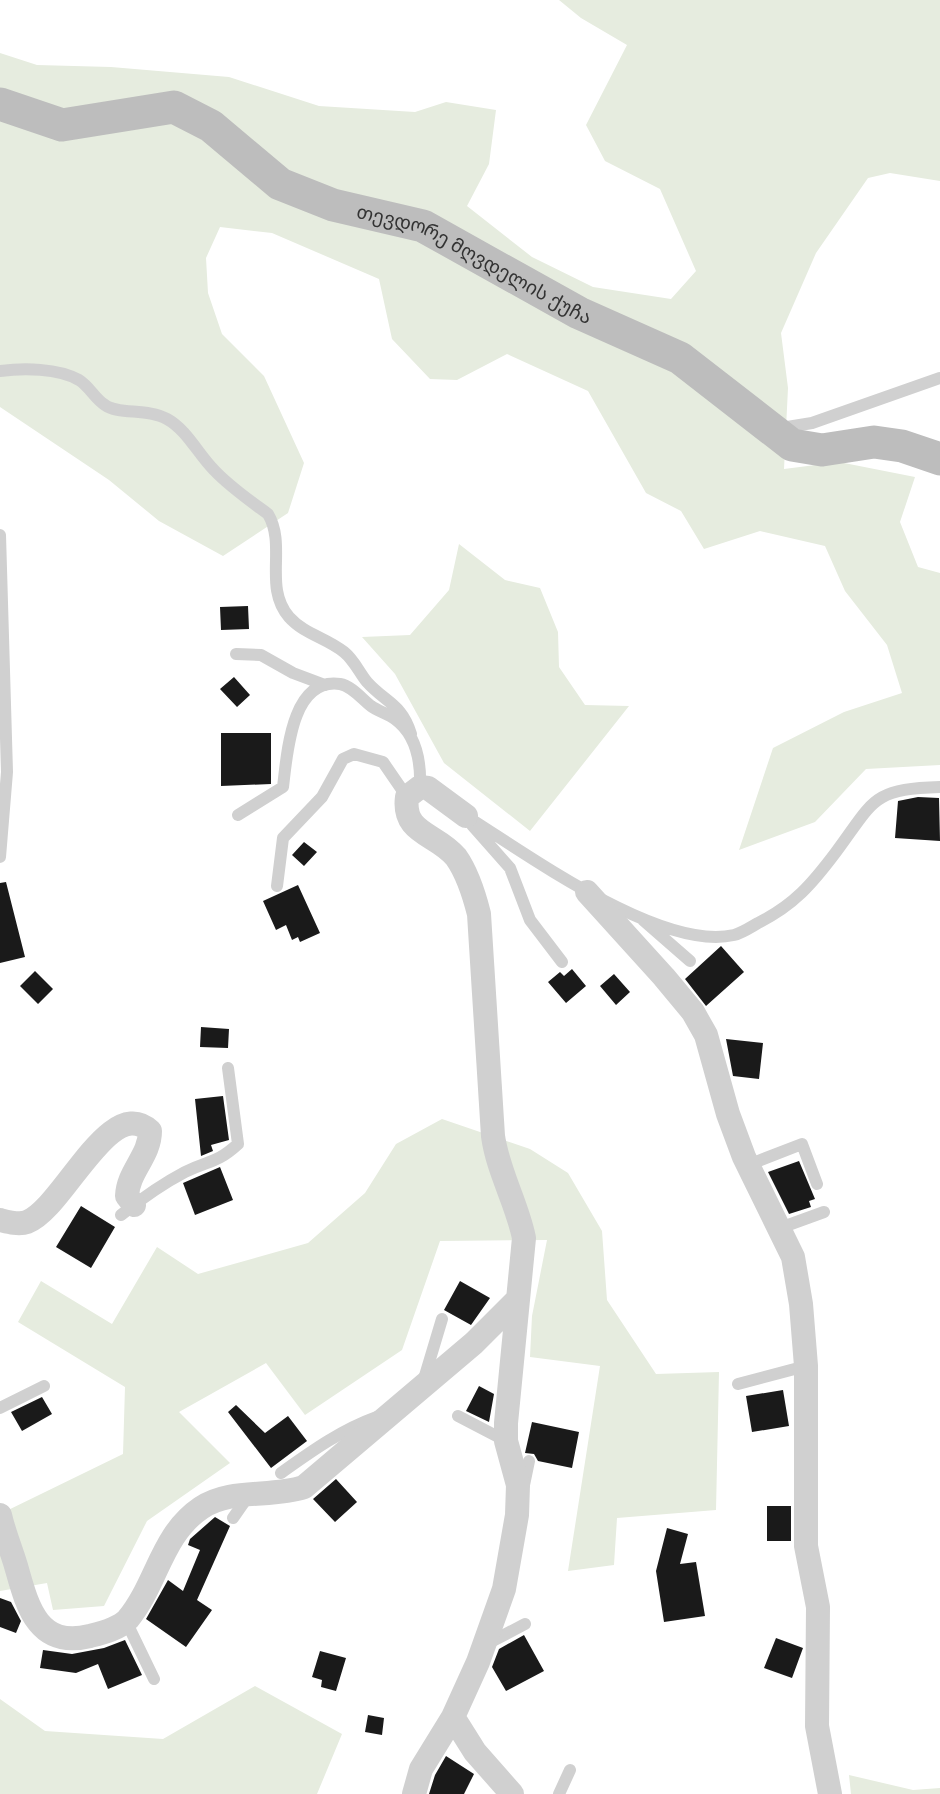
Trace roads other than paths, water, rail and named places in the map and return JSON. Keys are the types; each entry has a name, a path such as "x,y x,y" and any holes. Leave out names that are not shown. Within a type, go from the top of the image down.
{"street":[{"name":"თევდორე მღვდელის ქუჩა","path":"0,104 62,125 174,107 211,126 280,184 332,205 423,226 579,313 680,358 769,430 792,445 822,450 874,442 902,446 940,459"},
{"path":"414,1794 421,1769 453,1717 485,1645 504,1589 517,1515 518,1485 506,1441 516,1301 524,1263 524,1238 519,1215 497,1164 493,1136 479,914 473,890 458,860 446,846 415,828 408,818 414,792 428,788 466,816"},
{"path":"587,892 693,1012 706,1035 728,1114 748,1165 793,1257 801,1304 806,1366 806,1546 818,1607 817,1726 830,1794"},
{"path":"0,1220 24,1224 44,1213 114,1128 129,1122 142,1123 150,1131 150,1146 128,1187 127,1210"},
{"path":"0,1515 26,1606 34,1620 54,1634 79,1639 107,1632 126,1621 140,1601 164,1550 181,1526 200,1509 218,1499 286,1493 304,1487 421,1390 516,1301"},
{"path":"453,1717 475,1752 512,1794"}],"lane":[{"path":"0,371 20,368 77,379 94,392 104,405 113,409 143,410 167,419 179,428 213,469 268,514 273,523 275,581 280,603 289,616 302,629 343,651 367,681 397,706 406,718 421,771 414,792 383,762 354,754 343,759 322,797 283,838 277,886"},
{"path":"769,430 813,423 936,381"},
{"path":"0,535 7,772 0,857"},
{"path":"236,654 261,655 293,673 325,685 342,684 397,720 411,734"},
{"path":"238,815 283,787 293,720 312,692 325,685"},
{"path":"466,816 587,892 637,915 694,936 735,935 775,915 806,892 875,800 901,788 940,786"},
{"path":"466,816 510,867 530,920 562,962"},
{"path":"637,915 690,961"},
{"path":"127,1210 186,1172 219,1161 238,1144 228,1068"},
{"path":"748,1165 802,1144 817,1184"},
{"path":"780,1228 824,1212"},
{"path":"421,1390 442,1320"},
{"path":"737,1384 806,1366"},
{"path":"0,1408 44,1386"},
{"path":"281,1473 355,1424 394,1411"},
{"path":"458,1416 506,1441"},
{"path":"517,1515 529,1461"},
{"path":"233,1518 248,1495"},
{"path":"126,1621 154,1679"},
{"path":"485,1645 525,1624"},
{"path":"559,1794 570,1770"}]}
